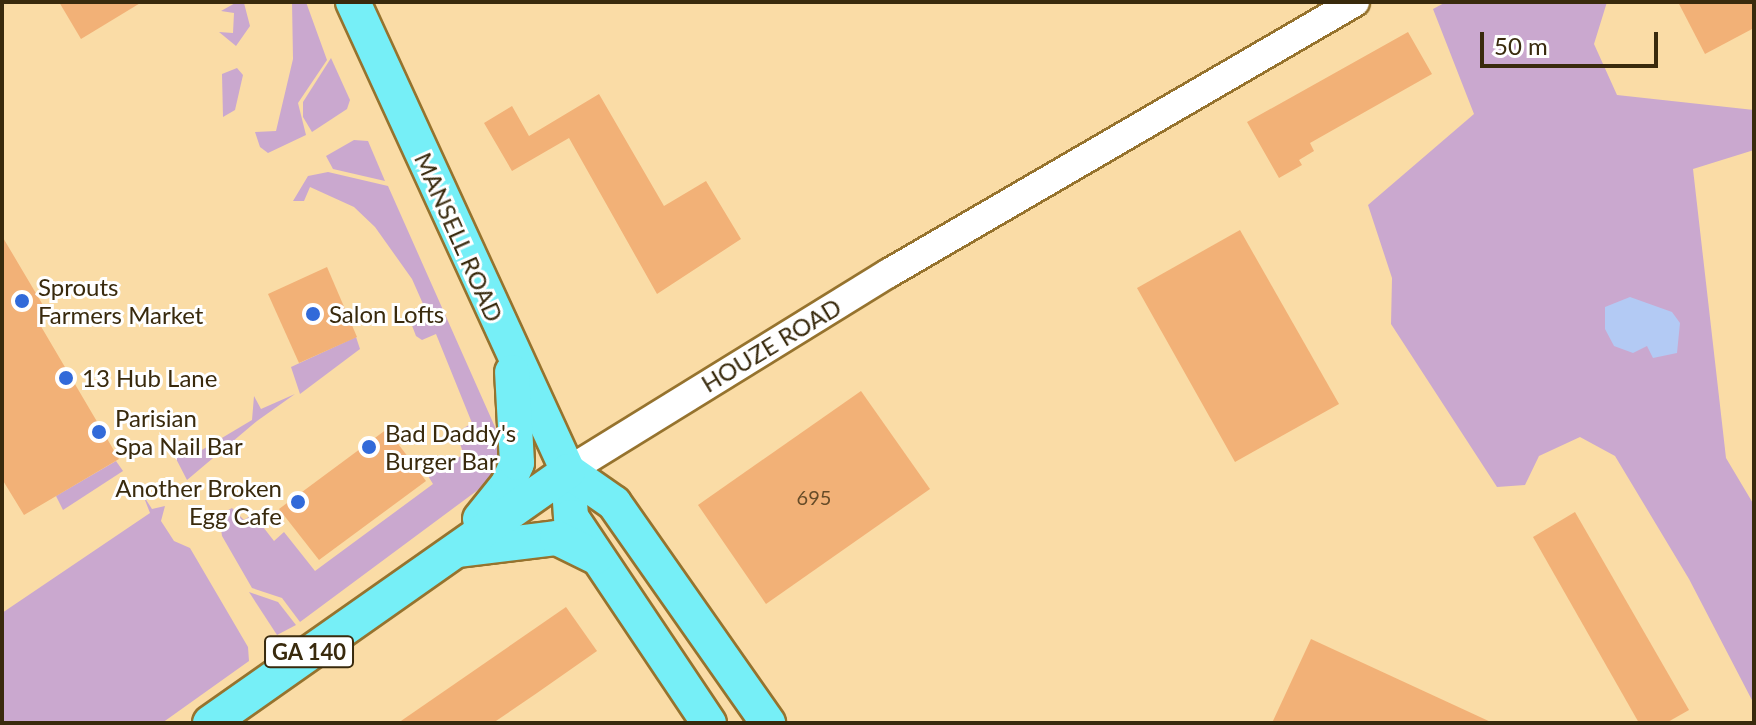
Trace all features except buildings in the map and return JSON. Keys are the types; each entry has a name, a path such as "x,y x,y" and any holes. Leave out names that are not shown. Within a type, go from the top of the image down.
{"main road":[{"name":"MANSELL ROAD","path":"353,2 511,355 568,471 571,517 709,723"},
{"path":"454,550 508,484 517,463 511,355"},
{"name":"MANSELL ROAD","path":"568,471 614,503 768,723"},
{"name":"HOUZE ROAD","path":"210,723 568,471"},
{"path":"454,550 557,538 597,557"}],"street":[{"name":"HOUZE ROAD","path":"568,471 889,273 1355,2"}],"shaded area":[{"path":"237,2 244,3 250,26 236,46 219,32 233,33 234,13 221,11"},
{"path":"292,2 306,2 327,60 298,103 306,135 268,153 260,147 255,132 276,131 293,59"},
{"path":"1446,2 1607,2 1594,44 1617,95 1754,110 1754,150 1693,169 1726,458 1754,505 1754,704 1689,579 1615,456 1580,437 1539,456 1525,485 1497,487 1391,324 1392,278 1368,205 1474,114 1433,9"},
{"path":"331,58 350,100 347,109 312,132 303,117 303,102"},
{"path":"237,68 243,75 235,110 223,117 222,74"},
{"path":"354,140 368,141 385,181 333,169 326,156"},
{"path":"328,172 388,186 495,427 501,454 490,481 300,622 282,598 252,588 222,536 219,515 232,508 244,520 253,514 274,541 284,532 315,571 433,484 425,471 464,455 456,433 472,423 436,334 422,340 416,336 411,323 427,313 412,279 375,227 354,207 310,187 304,201 293,201 308,176"},
{"path":"356,337 360,349 300,394 291,367"},
{"path":"295,394 257,421 187,480 171,449 184,443 190,457 252,420 254,396 261,409"},
{"path":"116,461 123,471 63,510 56,496"},
{"path":"143,495 152,509 165,506 161,521 174,541 190,548 248,647 249,661 162,723 2,723 2,613 150,513"},
{"path":"249,592 278,602 296,625 277,635"}],"water":[{"path":"1630,297 1672,312 1680,323 1677,353 1653,358 1647,346 1633,353 1614,346 1605,329 1605,307"}],"place":[{"name":"Sprouts Farmers Market","path":"22,301"},
{"name":"Salon Lofts","path":"313,314"},
{"name":"13 Hub Lane","path":"66,378"},
{"name":"Parisian Spa Nail Bar","path":"99,432"},
{"name":"Bad Daddy's Burger Bar","path":"369,447"},
{"name":"Another Broken Egg Cafe","path":"298,502"}]}
